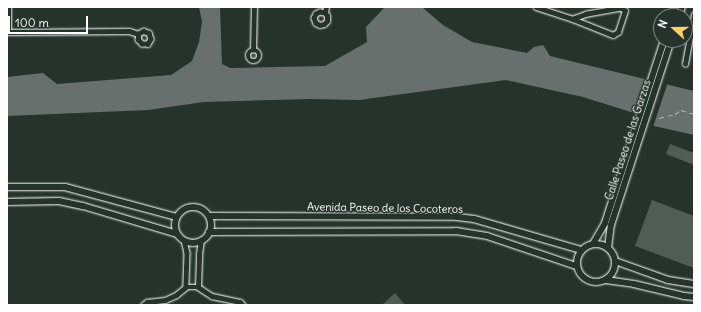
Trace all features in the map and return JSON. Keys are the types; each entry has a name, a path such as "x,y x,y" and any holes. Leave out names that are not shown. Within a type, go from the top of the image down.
{"street":[{"path":"8,7 8,32 129,31 138,34"},
{"path":"253,50 254,7"},
{"path":"325,13 326,7"},
{"path":"536,7 573,19 600,31 616,35 625,11 621,8 587,14 573,19"},
{"path":"685,64 694,15"},
{"name":"Calle Paseo de las Garzas","path":"608,248 611,225 657,72 662,48"},
{"name":"Calle Paseo de las Garzas","path":"657,72 668,48"},
{"name":"Calle Paseo de las Garzas","path":"594,244 604,223 638,132"},
{"path":"7,187 65,187 176,218 175,228 177,234"},
{"path":"7,202 59,201 83,206 177,234 184,240 192,243 201,240 209,232 209,216"},
{"name":"Avenida Paseo de los Cocoteros","path":"176,218 179,213 189,207 200,208 209,216 462,218 484,222 581,250"},
{"name":"Avenida Paseo de los Cocoteros","path":"209,232 456,230 487,236 567,262 576,266 580,275 590,282 595,283 606,280 634,284 694,297"},
{"path":"184,240 187,253 186,287"},
{"path":"198,287 201,240"},
{"path":"576,266 578,255 581,250 594,244 608,248 614,256 615,261 614,269 606,280"},
{"path":"615,261 661,278 694,284"},
{"path":"143,305 147,302 165,300 176,295 186,287 198,287 212,296 240,302 244,305"}],"shaded area":[{"path":"199,7 220,7 222,64 230,68 325,66 367,42 366,27 385,7 422,7 443,25 472,42 527,53 534,47 543,45 550,56 694,91 694,135 654,126 634,113 583,97 506,80 359,100 310,99 204,102 148,110 7,116 7,77 43,73 57,84 171,75 192,61 199,42 202,22"}],"pier":[{"path":"651,77 668,82 653,127 638,117"}],"building":[{"path":"670,144 694,153 694,165 666,154"},
{"path":"652,200 694,216 694,268 635,246"},
{"path":"395,293 405,305 382,305"}],"ferry route":[{"path":"659,118 675,114 681,110 694,114"}]}
